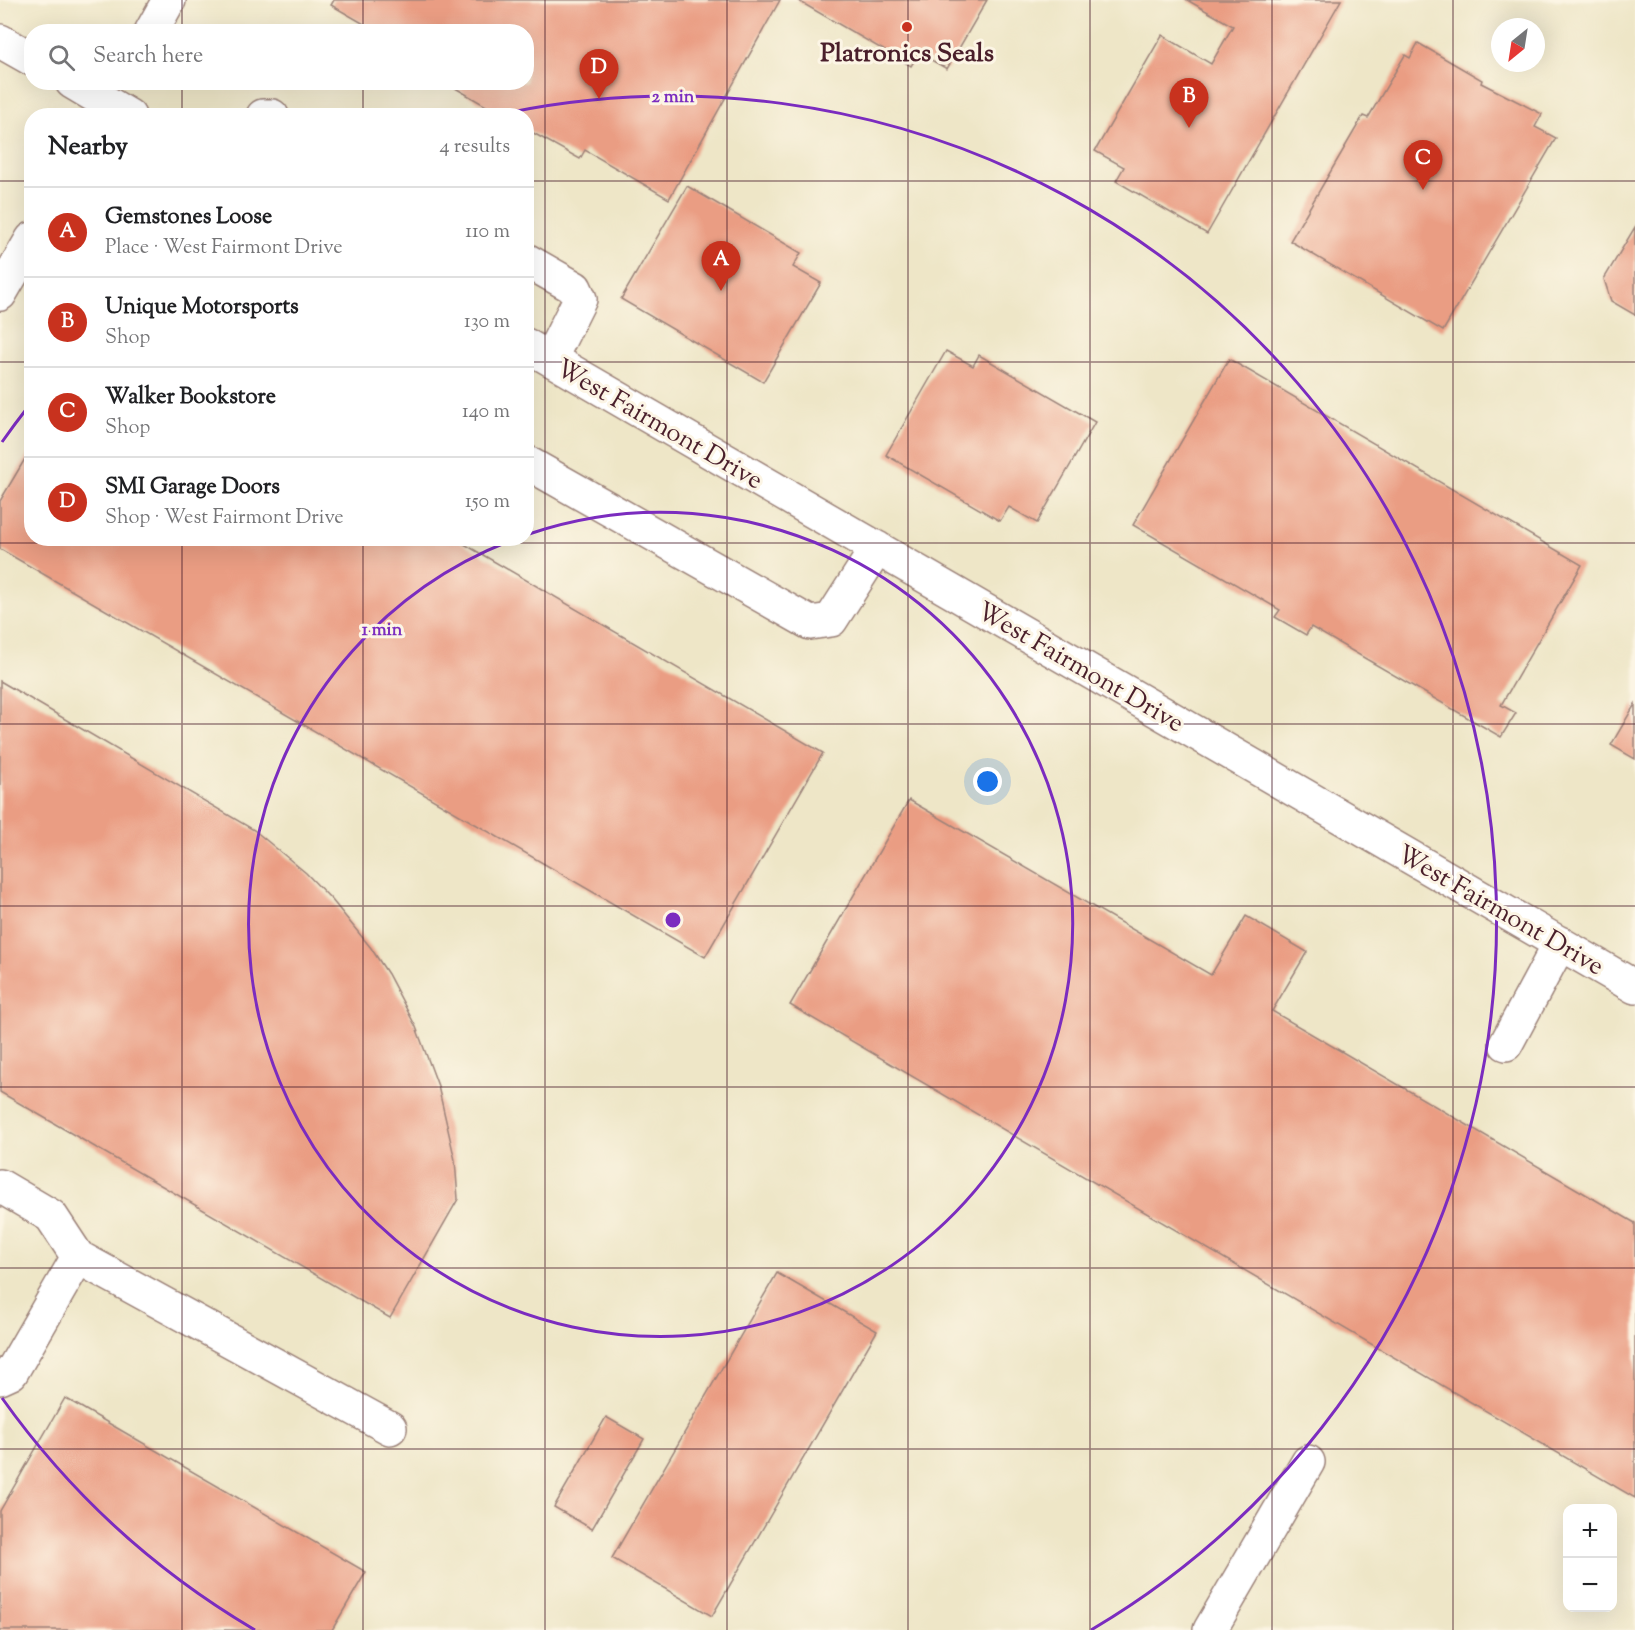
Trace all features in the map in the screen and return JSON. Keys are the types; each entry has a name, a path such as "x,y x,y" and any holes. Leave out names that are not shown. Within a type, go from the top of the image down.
{"street":[{"path":"156,24 169,0"},
{"path":"0,41 24,54"},
{"path":"88,90 116,104"},
{"path":"0,294 24,253"},
{"path":"534,265 575,288 580,299 538,352"},
{"name":"West Fairmont Drive","path":"538,352 1635,987"},
{"path":"534,467 810,623 831,620 877,548"},
{"path":"1506,1044 1560,943"},
{"path":"0,1186 51,1216 78,1257 390,1428"},
{"path":"0,1378 11,1373 78,1257"},
{"path":"1210,1630 1308,1461"}],"building":[{"path":"334,0 780,0 669,199 585,150 580,159 534,133 534,108 489,108 459,90 534,90 534,24 364,24 331,5"},
{"name":"Platronics Seals","path":"797,0 987,0 947,69 919,53 911,66"},
{"path":"1187,0 1341,0 1207,234 1116,181 1124,167 1095,151 1162,35 1211,64 1233,26"},
{"path":"1418,43 1482,80 1481,83 1542,114 1535,127 1556,138 1443,331 1290,241 1363,116 1368,118 1405,55 1410,58"},
{"path":"687,186 801,253 793,267 821,283 763,382 621,299"},
{"path":"1635,227 1635,315 1611,301 1604,279"},
{"path":"946,351 973,366 979,355 1095,422 1037,523 1009,507 1000,521 886,455"},
{"path":"1229,359 1582,565 1501,705 1516,713 1501,737 1311,627 1306,635 1275,617 1280,610 1133,525"},
{"path":"24,460 24,546 468,546 823,753 705,957 0,549 0,501"},
{"path":"0,681 254,830 306,873 332,900 371,948 388,974 416,1027 438,1086 455,1160 458,1199 390,1318 0,1092"},
{"path":"1635,704 1635,759 1611,745"},
{"path":"909,800 1211,975 1246,916 1307,952 1272,1011 1635,1223 1635,1498 790,1005"},
{"path":"777,1273 877,1331 712,1616 612,1558"},
{"path":"65,1398 366,1572 332,1630 0,1630 0,1511"},
{"path":"606,1417 644,1439 592,1529 554,1507"}],"place":[{"name":"Platronics Seals","path":"907,27"},
{"name":"SMI Garage Doors","path":"599,99"},
{"name":"Unique Motorsports","path":"1189,128"},
{"name":"Walker Bookstore","path":"1423,190"},
{"name":"Gemstones Loose","path":"721,291"}]}
